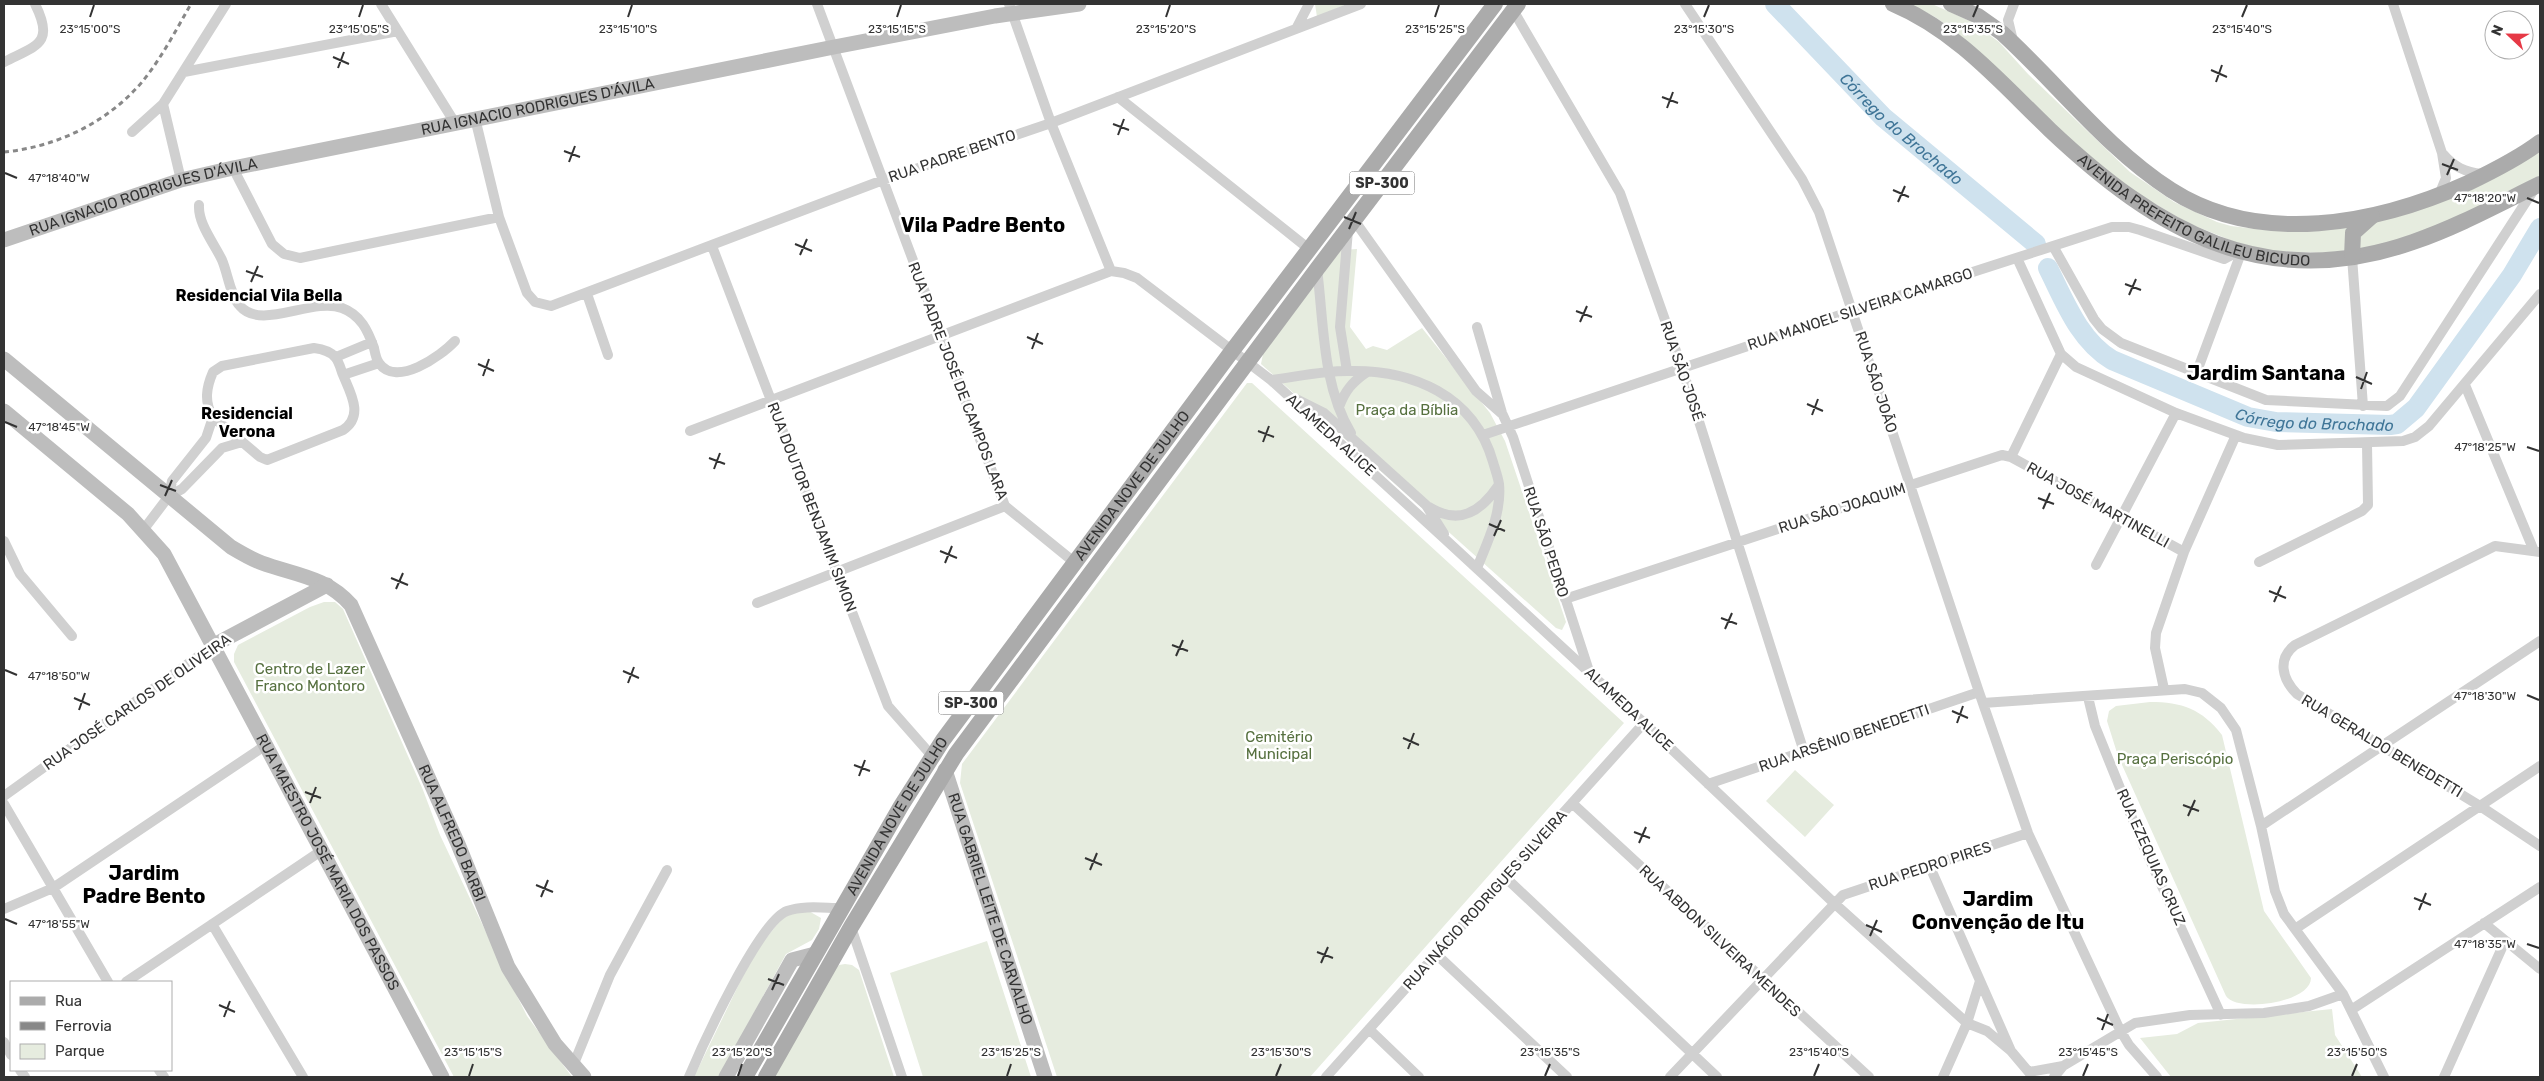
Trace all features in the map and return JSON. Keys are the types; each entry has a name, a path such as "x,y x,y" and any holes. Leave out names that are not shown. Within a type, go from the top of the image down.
{"main road":[{"name":"SP-300","path":"1232,350 1495,4"},
{"name":"AVENIDA PREFEITO GALILEU BICUDO","path":"1893,4 1933,24 1964,47 2064,143 2127,195 2176,226 2239,252 2269,259 2295,261 2352,257 2413,242 2538,185"},
{"name":"AVENIDA PREFEITO GALILEU BICUDO","path":"1951,4 1978,16 2014,44 2134,163 2188,200 2233,217 2271,222 2326,222 2372,216 2439,196 2485,175 2540,142"},
{"name":"SP-300","path":"1248,363 1514,6"},
{"path":"1317,269 1316,252 1329,234 1337,212"},
{"path":"2352,257 2354,233 2372,216"},
{"name":"AVENIDA NOVE DE JULHO","path":"745,1077 841,908 932,756 1232,350"},
{"name":"AVENIDA NOVE DE JULHO","path":"766,1077 851,927 945,770 1248,363"},
{"path":"945,770 943,749 958,726 962,715"},
{"path":"931,792 937,771 932,756"}],"street":[{"path":"4,62 42,40 45,32 44,21 35,4"},
{"path":"132,132 163,104 226,4"},
{"path":"382,4 454,123"},
{"name":"RUA PADRE JOSÉ DE CAMPOS LARA","path":"816,4 834,47 1005,506 1074,562"},
{"name":"RUA IGNACIO RODRIGUES D'ÁVILA","path":"4,240 181,180 234,168 834,47 1011,8 1079,4"},
{"path":"1296,29 1309,4"},
{"name":"RUA PADRE BENTO","path":"499,217 527,293 535,302 542,305 558,305 883,180 1051,123 1361,4"},
{"name":"RUA SÃO JOÃO","path":"1685,4 1811,194 2028,833 2120,1030 2129,1045 2157,1077"},
{"path":"2014,4 2008,20 2014,44"},
{"path":"2393,4 2442,153 2446,178 2439,196"},
{"name":"RUA SÃO JOSÉ","path":"1514,6 1618,188 1682,368 1804,752"},
{"path":"690,431 1111,272 1051,123 1011,8"},
{"path":"184,72 398,31"},
{"path":"1118,97 1309,249"},
{"path":"163,104 181,180"},
{"path":"234,168 272,244 284,254 300,258 499,217 475,118"},
{"path":"2442,153 2457,167 2470,173 2485,175"},
{"path":"2053,246 2102,329 2122,343 2196,374 2266,400 2387,406 2400,396 2538,185"},
{"path":"199,205 198,215 218,252 239,305 246,311 264,316 319,305 331,305 347,310 360,319 372,342 379,363 388,370 396,372 410,370 435,360 455,342"},
{"path":"1347,371 1340,327 1341,301 1351,224"},
{"name":"RUA SÃO PEDRO","path":"1351,224 1476,391 1502,413"},
{"name":"RUA MANOEL SILVEIRA CAMARGO","path":"1483,435 1852,311 2120,226 2140,230 2224,259 2239,252"},
{"name":"RUA DOUTOR BENJAMIM SIMON","path":"712,246 888,706 932,756"},
{"path":"2196,374 2239,252"},
{"path":"2352,257 2363,406"},
{"path":"2017,258 2061,354 2076,366 2176,412 2258,443 2278,445 2367,444 2403,441 2415,437 2429,426 2539,300"},
{"path":"1317,269 1328,372 1339,407 1357,443"},
{"name":"ALAMEDA ALICE","path":"1111,272 1124,273 1137,278 1271,380 1477,568 1834,903 1966,1023 1987,1031 2011,1051"},
{"path":"586,294 608,355"},
{"path":"1320,298 1332,302 1341,301"},
{"name":"RUA SÃO PEDRO","path":"1477,327 1502,413 1509,426 1589,672"},
{"path":"336,357 372,342"},
{"path":"314,348 325,350 336,357 343,375 354,402 355,411 351,424 343,430 267,460 260,457 242,442 214,417 207,407 206,396 213,372 222,366 314,348"},
{"path":"2011,457 2061,354"},
{"name":"RUA ALFREDO BARBI","path":"4,358 169,496 244,555 261,563 304,574 327,584 344,597 357,616 458,844 508,967 555,1044 572,1066 584,1077"},
{"path":"343,375 379,363"},
{"path":"1271,380 1347,371 1398,376 1430,387 1463,409 1483,435 1499,484 1497,509 1492,532 1477,568"},
{"path":"1339,407 1348,388 1367,372"},
{"path":"2465,385 2537,551"},
{"path":"1283,392 1324,413 1426,505 1446,516 1466,515 1481,506 1499,484"},
{"name":"RUA MAESTRO JOSÉ MARIA DOS PASSOS","path":"4,411 144,529 174,569 321,851 442,1077"},
{"path":"2096,565 2176,412"},
{"path":"169,496 172,481 206,438 214,417"},
{"path":"2164,690 2155,648 2156,633 2184,552 2236,435"},
{"path":"144,529 169,496 182,489 222,448 242,442"},
{"path":"2259,562 2362,511 2368,505 2367,444"},
{"name":"RUA SÃO JOAQUIM","path":"1565,599 2002,455 2011,457"},
{"name":"RUA JOSÉ MARTINELLI","path":"2011,457 2184,552"},
{"path":"1426,505 1446,540"},
{"path":"757,604 1005,506"},
{"path":"4,541 20,574 72,636"},
{"name":"RUA GERALDO BENEDETTI","path":"2537,551 2495,546 2295,645 2288,651 2283,660 2283,671 2288,685 2296,694 2480,806 2540,846"},
{"name":"RUA JOSÉ CARLOS DE OLIVEIRA","path":"4,796 214,645 327,584"},
{"path":"2261,826 2380,745 2540,641"},
{"path":"1983,703 2185,689 2202,693 2221,708 2236,730 2261,826 2275,891 2284,914 2343,994 2384,1077"},
{"name":"RUA ARSÊNIO BENEDETTI","path":"1708,784 1979,692"},
{"name":"RUA EZEQUIAS CRUZ","path":"2088,697 2095,726 2143,845 2221,1015"},
{"name":"RUA INÁCIO RODRIGUES SILVEIRA","path":"1326,1077 1644,723"},
{"path":"4,909 53,888 266,745"},
{"path":"2294,929 2540,766"},
{"name":"RUA GABRIEL LEITE DE CARVALHO","path":"945,770 1045,1077"},
{"name":"RUA ABDON SILVEIRA MENDES","path":"1572,803 1869,1077"},
{"path":"4,804 107,981"},
{"name":"RUA PEDRO PIRES","path":"1670,1077 1843,895 2028,833"},
{"path":"127,981 321,851"},
{"path":"1930,867 2011,1051 2031,1075 2063,1066 2134,1023 2160,1019 2264,1013 2309,1006 2343,994"},
{"path":"572,1066 610,975 666,870"},
{"path":"1505,877 1718,1077"},
{"path":"2351,1010 2540,886"},
{"path":"689,1077 742,969 763,934 774,921 786,911 806,907 841,908"},
{"path":"2484,923 2540,969"},
{"path":"212,924 303,1077"},
{"path":"851,927 902,1077"},
{"path":"2444,1077 2505,941"},
{"path":"726,1077 792,960 815,954"},
{"path":"1436,954 1567,1077"},
{"path":"1943,1077 1966,1023 1980,982"},
{"path":"1966,1023 1985,993"},
{"path":"1369,1029 1419,1077"},
{"path":"4,1042 10,1053"},
{"path":"2054,1077 2063,1066"}],"green space":[{"path":"1315,4 1347,4 1317,17"},
{"path":"1910,4 1932,4 1970,21 1999,42 2028,74 2130,172 2174,202 2217,222 2231,226 2266,230 2364,224 2540,151 2540,179 2430,232 2381,246 2325,253 2270,251 2235,242 2188,223 2126,187 2051,123 1955,31 1935,17"},
{"name":"Praça da Bíblia","path":"1357,249 1350,327 1366,349 1373,346 1387,350 1422,328 1490,413 1505,441 1566,622 1562,630 1556,628 1261,364 1263,354 1341,250"},
{"name":"Cemitério Municipal","path":"1247,383 1252,383 1624,723 1310,1077 1057,1077 960,783 962,764"},
{"name":"Centro de Lazer Franco Montoro","path":"324,602 335,602 343,609 423,790 440,835 502,966 527,1016 572,1077 454,1077 234,662 234,654 238,645 310,607"},
{"name":"Praça Periscópio","path":"2150,702 2182,706 2199,713 2222,735 2264,911 2311,978 2308,987 2299,994 2273,1003 2258,1004 2244,1004 2233,1001 2226,996 2118,756 2107,721 2109,711 2116,706"},
{"path":"1795,770 1834,805 1805,837 1766,801"},
{"path":"807,910 821,918 819,929 812,940 786,954 719,1077 694,1077 754,953 784,916"},
{"path":"987,941 1031,1077 923,1077 890,973"},
{"path":"839,965 852,965 859,970 894,1077 774,1077 833,971"},
{"path":"2332,1009 2335,1035 2362,1077 2171,1077 2140,1038 2177,1034 2198,1023"}],"waterway":[{"name":"Córrego do Brochado","path":"1775,4 1883,117 2036,244"},
{"name":"Córrego do Brochado","path":"2048,268 2067,307 2082,331 2100,352 2112,360 2248,417 2276,422 2390,425 2397,424 2416,408 2512,275 2540,228"}],"railway":[{"path":"4,152 43,145 79,130 113,110 128,97 156,64 191,4"}],"district":[{"name":"Vila Padre Bento","path":"983,225"},
{"name":"Residencial Vila Bella","path":"259,295"},
{"name":"Jardim Santana","path":"2266,373"},
{"name":"Residencial Verona","path":"247,422"},
{"name":"Jardim Padre Bento","path":"144,884"},
{"name":"Jardim Convenção de Itu","path":"1998,910"}]}
